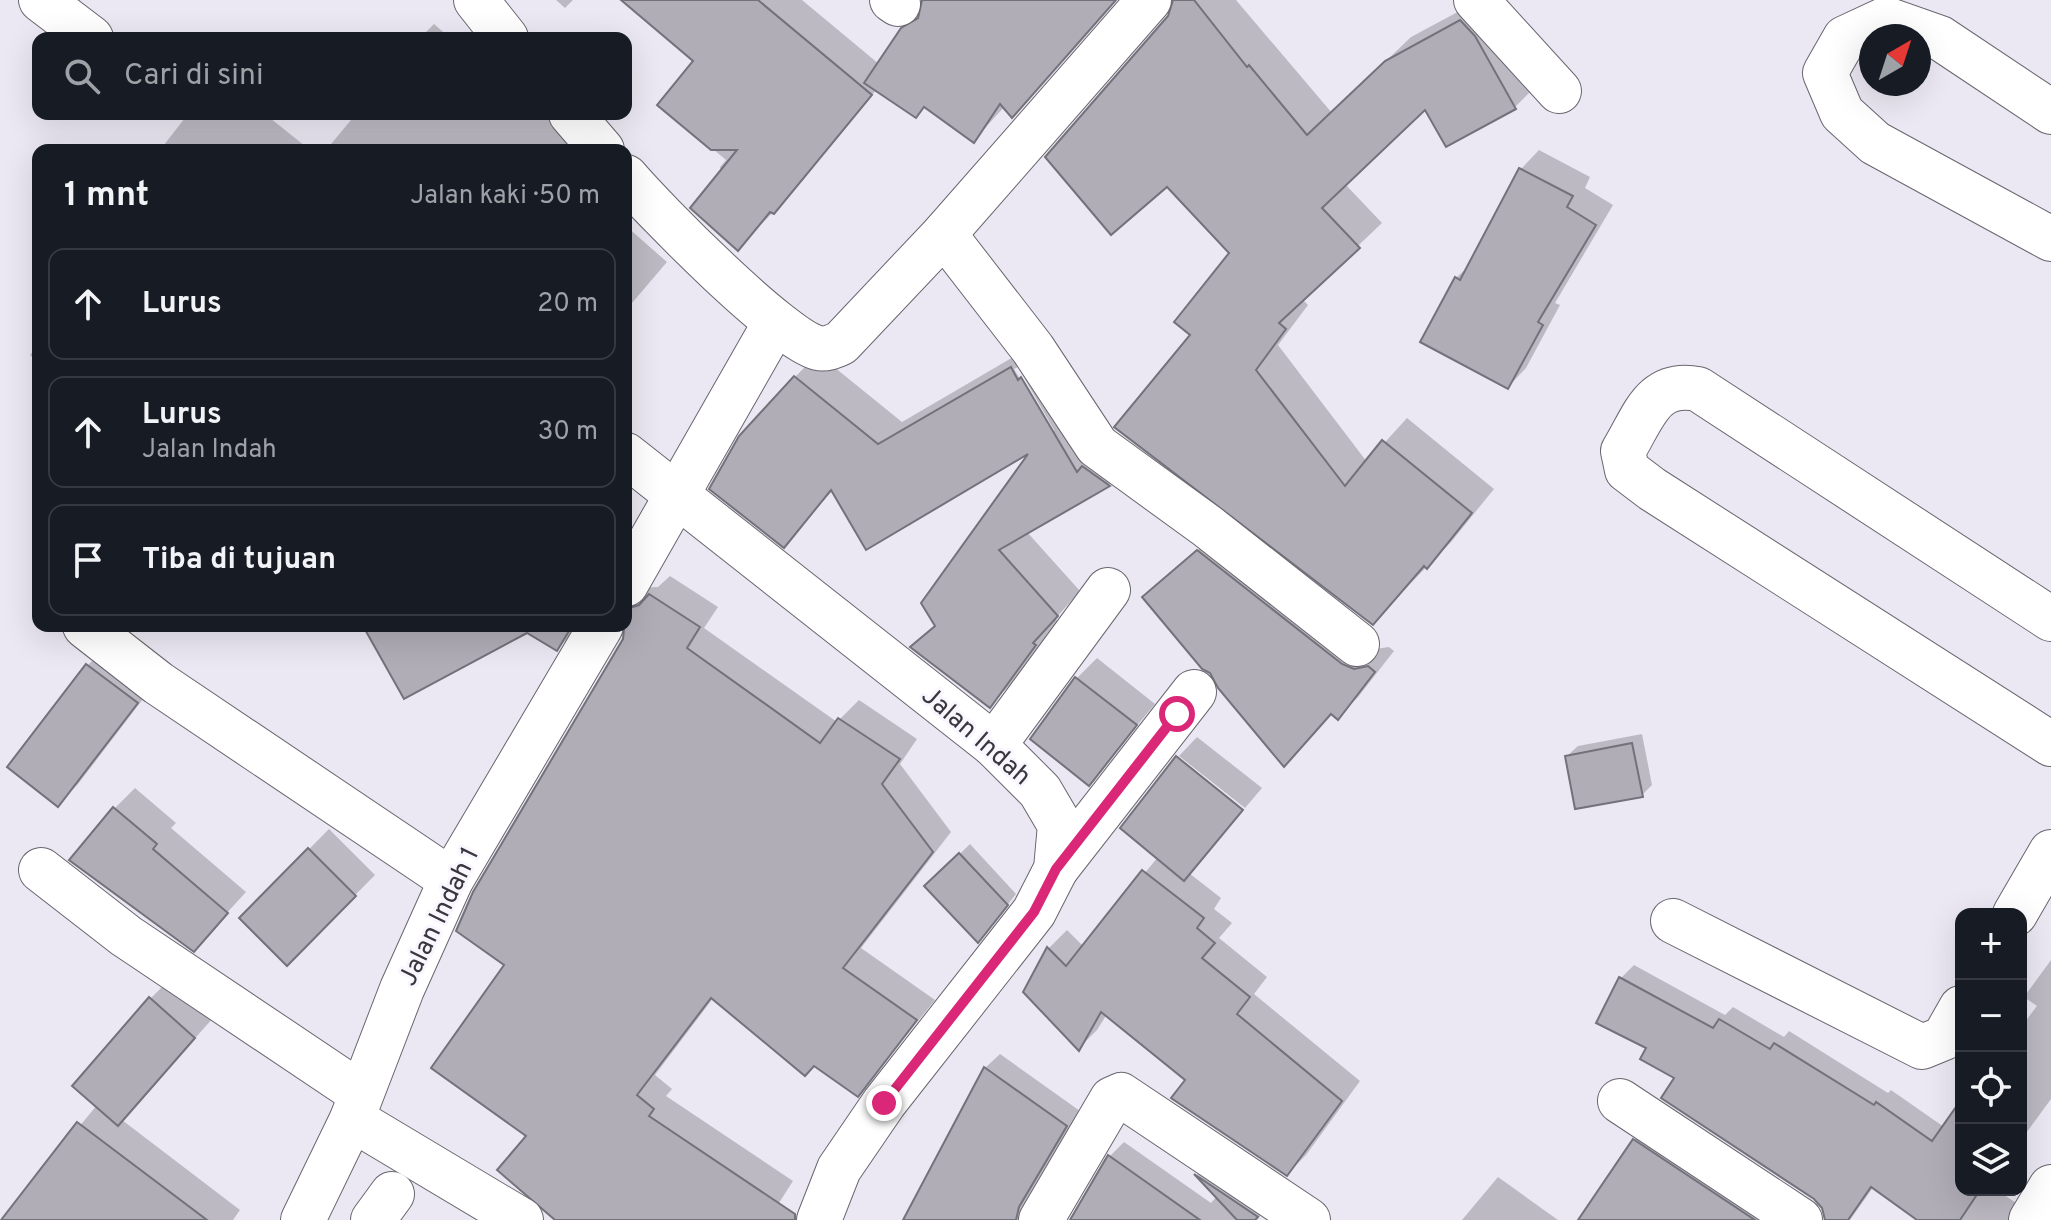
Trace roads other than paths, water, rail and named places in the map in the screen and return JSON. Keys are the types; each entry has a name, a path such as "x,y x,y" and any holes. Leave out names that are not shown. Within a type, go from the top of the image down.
{"street":[{"path":"41,0 83,32"},
{"path":"476,0 501,32"},
{"path":"632,183 775,323 816,348 841,343 944,234 1149,0"},
{"path":"1476,0 1559,91"},
{"path":"2051,112 1940,38 1886,19 1845,38 1825,73 1842,113 1875,143 2051,239"},
{"path":"576,120 597,144"},
{"path":"944,234 1033,349 1097,446 1207,526 1357,644"},
{"path":"632,573 775,323"},
{"path":"2051,619 1698,389 1678,385 1659,393 1623,451 1627,470 1652,489 2051,744"},
{"name":"Jalan Indah","path":"632,460 994,745 1040,791 1060,825 1056,869 1034,912 884,1103 839,1169 819,1220"},
{"path":"994,745 1108,590"},
{"path":"93,632 158,683 451,880"},
{"name":"Jalan Indah 1","path":"303,1220 356,1106 451,880 597,632"},
{"path":"1056,869 1194,692"},
{"path":"2018,908 2051,852"},
{"path":"41,870 356,1106 521,1220"},
{"path":"1673,921 1922,1047 1944,1038 1955,1019"},
{"path":"1041,1220 1112,1099 1121,1095 1307,1220"},
{"path":"1620,1101 1800,1220"},
{"path":"2031,1220 2051,1187"}]}
